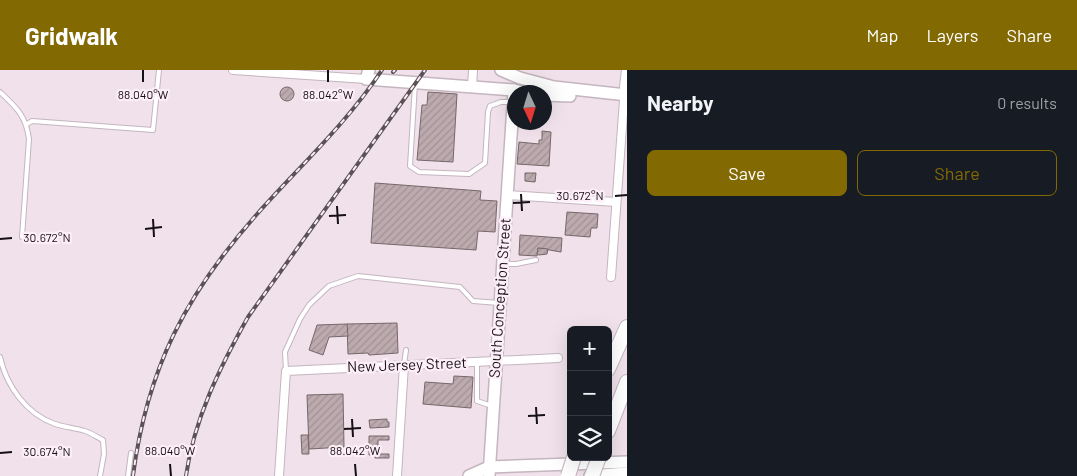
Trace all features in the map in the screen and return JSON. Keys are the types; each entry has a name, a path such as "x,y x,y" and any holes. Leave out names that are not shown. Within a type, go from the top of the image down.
{"highway":[{"path":"612,360 627,327"},
{"path":"612,421 627,382"},
{"path":"568,476 573,461"},
{"path":"591,476 597,461"}],"street":[{"path":"233,70 367,75 415,83 507,90"},
{"path":"472,87 473,70"},
{"path":"501,70 543,85 574,90 585,88 626,93"},
{"path":"611,277 626,93 626,70"},
{"path":"533,81 626,93"},
{"path":"552,95 626,93"},
{"name":"South Conception Street","path":"489,471 511,130"},
{"path":"507,195 616,202"},
{"name":"New Jersey Street","path":"286,371 558,358"},
{"path":"397,476 404,365"},
{"path":"279,476 286,371"},
{"path":"469,476 489,471 627,462"},
{"path":"591,476 627,473"}],"lane":[{"path":"27,124 32,121 153,130 159,70"},
{"path":"415,83 410,166 419,172 469,174 485,163 490,106 507,102"},
{"path":"0,92 11,102 27,124 29,139 28,163 22,237"},
{"path":"502,264 516,264 536,260"},
{"path":"286,371 285,352 300,319 309,305 329,286 358,276 460,287 473,302 500,303"},
{"path":"404,365 406,350"},
{"path":"0,356 6,378 19,398 33,413 54,424 87,432 103,440 104,454 100,476"},
{"path":"477,362 477,401 493,407"},
{"path":"128,476 131,453"}],"building":[{"path":"287,87 292,89 294,94 292,99 287,101 282,99 280,94 282,89"},
{"path":"428,92 457,94 453,162 417,160 422,105 427,105"},
{"path":"542,131 551,132 549,166 517,164 519,142 539,144 539,140 542,140"},
{"path":"525,173 536,173 535,182 525,181"},
{"path":"375,183 481,191 480,200 497,201 495,232 478,231 476,250 371,243"},
{"path":"567,212 598,214 597,228 591,228 590,237 565,235"},
{"path":"520,235 562,238 561,252 538,248 537,256 519,255"},
{"path":"538,248 548,249 547,254 537,254"},
{"path":"397,323 398,353 348,354 347,324"},
{"path":"347,324 348,336 329,337 323,355 309,350 317,325"},
{"path":"454,376 473,377 471,408 423,404 425,382 453,384"},
{"path":"343,394 344,447 309,449 307,395"},
{"path":"387,419 389,427 370,428 369,420"},
{"path":"301,435 308,435 309,454 302,454"},
{"path":"369,436 389,436 389,440 378,440 378,454 389,454 389,458 375,458 375,455 369,455"}],"railway":[{"path":"133,476 139,437 148,401 174,334 190,303 233,243 354,108 382,70"},
{"path":"186,476 195,434 202,414 218,374 248,317 425,70"}]}
